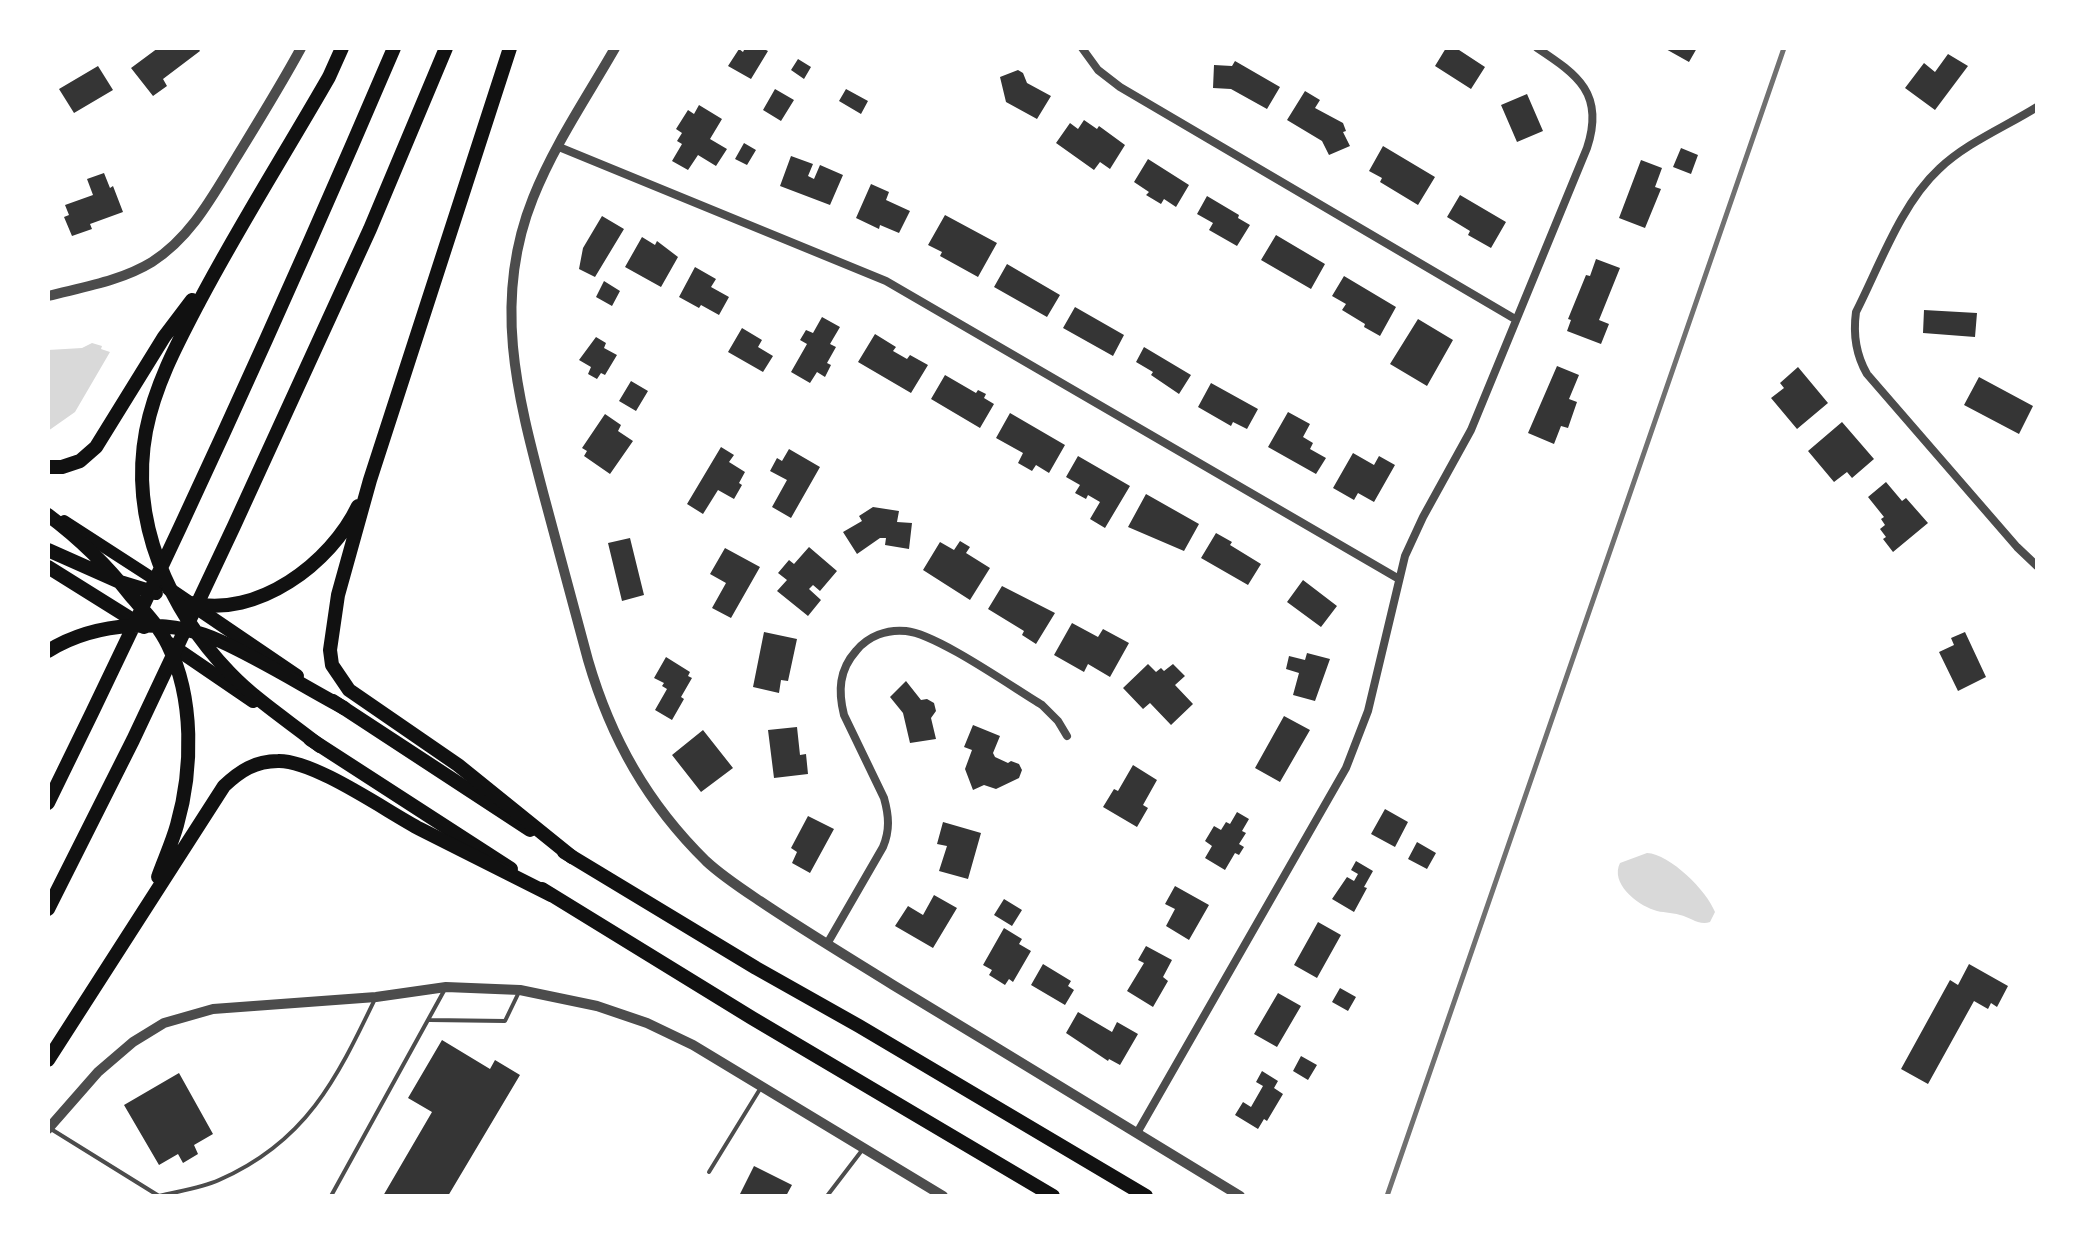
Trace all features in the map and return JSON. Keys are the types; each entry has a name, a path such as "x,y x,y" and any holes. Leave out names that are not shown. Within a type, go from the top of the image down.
{"highway":[{"path":"320,746 239,682 197,633 171,594 159,567 149,527 143,475 146,432 156,392 172,354 220,261 323,89 342,48"},
{"path":"48,803 198,489 328,203 394,48"},
{"path":"48,909 133,740 234,526 370,229 446,48"},
{"path":"510,48 370,480 332,623 330,650 332,665 349,690 458,765 572,857"},
{"path":"48,467 62,467 80,461 96,447 164,337 220,261"},
{"path":"189,602 216,608 230,606 282,586 310,566 339,537 370,480"},
{"path":"48,512 82,540 157,627 168,643 184,696 188,755 177,824 150,900"},
{"path":"48,550 120,582 171,594 189,602 572,857 1146,1196"},
{"path":"48,567 551,895 1053,1196"},
{"path":"48,651 92,631 141,625 197,633 220,641 344,708"},
{"path":"48,1060 224,786 241,770 259,763 281,760 347,786 417,827 551,895"}],"main road":[{"path":"48,512 171,594"}],"street":[{"path":"48,296 112,280 134,271 152,262 183,238 221,183 301,48"},
{"path":"615,48 533,199 522,234 512,291 511,349 521,407 600,701 635,774 655,805 682,836 709,864 739,887 1240,1196"},
{"path":"1082,48 1098,70 1120,87 1515,319"},
{"path":"1137,1133 1346,768 1368,711 1399,579 1414,534 1471,430 1587,148 1593,122 1592,103 1586,89 1573,73 1537,48"},
{"path":"2037,107 1950,159 1929,179 1902,220 1856,312 1854,324 1860,362 1867,374 2037,566"},
{"path":"559,147 886,281 1399,579"},
{"path":"827,944 888,835 884,798 841,703 841,678 859,646 868,639 892,631 920,635 1042,705 1058,721 1067,736"},
{"path":"48,1128 98,1072 133,1042 164,1023 213,1009 376,997 446,987 520,990 582,1003 647,1023 693,1045 943,1196"}],"lane":[{"path":"331,1196 446,987"},
{"path":"430,1020 505,1021 520,990"},
{"path":"48,1128 159,1196 217,1181 274,1150 305,1121 342,1068 376,997"},
{"path":"709,1172 761,1087"},
{"path":"827,1196 863,1149"}],"shaded area":[{"path":"92,343 110,352 75,412 48,431 48,350 82,348"},
{"path":"1647,853 1666,860 1696,884 1715,912 1710,922 1698,922 1654,910 1626,892 1619,878 1620,863"}],"building":[{"path":"158,48 198,48 200,51 163,79 167,86 153,96 131,68"},
{"path":"745,48 768,51 751,79 728,66 739,49 743,52"},
{"path":"1446,48 1456,48 1485,67 1471,89 1435,66"},
{"path":"1664,48 1697,48 1689,62"},
{"path":"1948,54 1968,66 1935,110 1905,88 1924,63 1935,72"},
{"path":"798,59 811,67 804,79 791,70"},
{"path":"1235,61 1280,87 1267,109 1231,89 1213,88 1214,65 1232,66"},
{"path":"98,66 113,90 74,113 59,89"},
{"path":"1018,70 1023,73 1027,83 1051,96 1037,119 1006,102 1000,77"},
{"path":"775,89 794,100 781,121 763,110"},
{"path":"846,89 868,101 861,114 839,101"},
{"path":"1305,91 1320,100 1315,108 1343,123 1346,131 1343,132 1350,146 1329,155 1322,141 1287,120"},
{"path":"1527,94 1543,131 1517,142 1501,105"},
{"path":"699,105 722,119 710,139 727,149 716,166 698,155 688,170 672,161 682,144 677,141 682,133 676,129 688,110 694,114"},
{"path":"1084,120 1097,129 1099,126 1125,145 1110,169 1100,162 1094,170 1056,143 1070,123 1078,129"},
{"path":"744,143 756,150 747,165 735,159"},
{"path":"1383,146 1435,177 1418,205 1380,182 1382,178 1369,171"},
{"path":"1681,148 1698,155 1691,174 1673,167"},
{"path":"791,156 813,164 808,176 814,179 820,165 843,175 830,205 780,186"},
{"path":"1148,159 1189,185 1176,207 1164,199 1161,204 1146,195 1149,192 1134,182"},
{"path":"1641,160 1662,168 1655,187 1661,189 1645,228 1619,218"},
{"path":"104,173 123,212 90,224 92,229 72,236 64,217 69,215 65,205 93,195 87,179"},
{"path":"871,184 889,192 886,200 910,211 899,233 880,225 879,229 856,218"},
{"path":"1460,195 1506,222 1491,248 1468,235 1470,231 1447,217"},
{"path":"1207,196 1250,225 1237,246 1209,230 1213,223 1197,214"},
{"path":"945,215 997,243 978,277 940,256 942,252 928,245"},
{"path":"602,216 624,229 595,277 579,269 583,248"},
{"path":"1276,235 1325,264 1311,289 1261,260"},
{"path":"642,237 655,245 657,241 678,257 661,287 625,267"},
{"path":"1596,259 1620,268 1599,320 1609,324 1601,344 1567,331 1571,320 1568,319"},
{"path":"1007,264 1060,295 1047,317 994,287"},
{"path":"695,267 716,279 711,287 729,297 719,315 679,297"},
{"path":"1344,276 1396,307 1380,336 1342,310 1346,304 1332,296"},
{"path":"604,281 620,291 612,306 596,297"},
{"path":"1075,307 1124,335 1113,356 1063,328"},
{"path":"1924,310 1977,313 1975,337 1923,333"},
{"path":"822,317 840,327 830,344 836,347 827,363 831,365 825,377 817,372 810,383 791,372 807,344 800,340 806,330 813,333"},
{"path":"1418,319 1453,340 1427,386 1390,364"},
{"path":"742,328 762,340 758,347 773,356 763,372 728,352"},
{"path":"875,334 896,347 893,351 907,359 910,355 928,365 911,393 858,362"},
{"path":"596,337 606,343 604,348 617,355 605,375 601,373 597,379 588,374 591,367 579,360"},
{"path":"1144,347 1191,375 1179,394 1136,362"},
{"path":"1557,366 1579,375 1569,399 1577,402 1568,428 1561,426 1554,444 1528,433"},
{"path":"1798,367 1828,403 1797,429 1771,398 1784,388 1780,383"},
{"path":"945,375 976,393 978,390 986,394 984,398 994,404 980,428 931,399"},
{"path":"1979,377 2033,406 2019,434 1964,405"},
{"path":"631,381 648,391 636,411 619,401"},
{"path":"1211,383 1258,409 1247,429 1233,422 1231,426 1198,407"},
{"path":"1288,412 1310,424 1303,437 1313,443 1310,449 1326,458 1316,474 1268,447"},
{"path":"1010,413 1065,445 1049,473 1036,465 1032,471 1018,463 1023,453 996,438"},
{"path":"605,414 621,425 618,431 633,441 610,474 584,456 587,451 582,448"},
{"path":"1842,422 1874,459 1852,478 1847,472 1834,482 1808,451"},
{"path":"721,447 734,455 729,462 745,472 739,483 742,485 734,499 718,490 703,514 687,504"},
{"path":"789,449 820,467 791,518 772,507 787,480 770,471 777,458 782,461"},
{"path":"1353,453 1374,465 1379,456 1395,465 1374,502 1358,493 1354,500 1333,488"},
{"path":"1078,456 1130,486 1105,528 1090,519 1100,502 1088,495 1086,499 1075,493 1080,485 1066,477"},
{"path":"1886,482 1902,501 1906,498 1928,523 1893,552 1880,529 1885,525 1881,519 1884,517 1868,497"},
{"path":"1146,494 1199,524 1184,551 1128,527"},
{"path":"873,507 899,511 897,522 912,523 909,549 885,545 886,538 880,538 857,554 843,532 862,521 859,516"},
{"path":"1216,533 1261,564 1248,585 1201,558"},
{"path":"630,538 644,595 622,601 608,543"},
{"path":"960,541 970,547 966,553 990,568 970,600 923,570 940,542 954,550"},
{"path":"809,547 837,571 820,591 813,585 809,589 821,600 808,616 777,591 787,580 778,573 789,560 794,564"},
{"path":"725,548 760,567 731,618 712,608 726,583 710,574"},
{"path":"1303,580 1337,606 1321,627 1287,602"},
{"path":"1002,586 1055,613 1036,644 1022,635 1024,631 988,609"},
{"path":"1072,623 1098,637 1103,629 1129,643 1110,677 1088,664 1084,672 1054,655"},
{"path":"764,632 797,639 788,681 781,680 779,693 753,687"},
{"path":"1965,632 1986,677 1958,691 1939,652 1954,645 1951,638"},
{"path":"1307,653 1330,659 1315,701 1293,695 1299,673 1286,669 1289,656 1305,660"},
{"path":"666,657 690,672 688,676 692,678 672,720 655,710 667,689 662,686 664,683 654,678"},
{"path":"1148,664 1156,672 1161,668 1164,671 1173,664 1185,676 1175,685 1193,704 1171,725 1150,703 1143,709 1123,688"},
{"path":"906,681 921,700 934,703 936,711 931,718 936,739 910,743 903,713 890,697"},
{"path":"1284,716 1310,730 1280,782 1255,768"},
{"path":"973,725 1000,736 993,753 1008,763 1019,764 1022,770 1019,778 996,789 984,785 973,790 965,769 972,750 964,747"},
{"path":"797,727 800,755 806,754 808,774 774,778 768,730"},
{"path":"703,730 733,768 701,792 672,755"},
{"path":"1133,765 1157,780 1143,805 1148,808 1137,827 1103,807 1114,789 1118,791"},
{"path":"1385,809 1408,822 1395,847 1371,834"},
{"path":"1237,812 1249,819 1242,831 1246,833 1239,844 1244,847 1239,855 1235,853 1225,870 1205,858 1212,846 1205,841 1214,826 1221,830 1226,822 1230,824"},
{"path":"808,816 834,829 810,873 792,863 797,852 791,848"},
{"path":"943,822 981,833 968,879 939,871 947,846 937,844"},
{"path":"1417,842 1436,853 1427,869 1408,859"},
{"path":"1356,861 1373,871 1354,912 1332,899 1347,877 1354,881 1358,874 1351,870"},
{"path":"1175,886 1209,905 1189,940 1166,926 1175,909 1165,904"},
{"path":"934,895 957,908 933,948 895,926 908,906 923,915"},
{"path":"1004,899 1022,910 1012,926 994,915"},
{"path":"1318,922 1341,935 1317,978 1294,965"},
{"path":"1004,928 1022,939 1019,944 1031,951 1013,982 1009,979 1005,985 989,975 992,970 983,965"},
{"path":"1146,946 1172,960 1163,977 1168,981 1153,1007 1127,991 1144,963 1138,960"},
{"path":"1043,964 1071,981 1068,986 1074,990 1065,1005 1031,985"},
{"path":"1969,964 2008,986 1997,1007 1991,1003 1988,1009 1974,1001 1928,1084 1901,1069 1950,980 1958,985"},
{"path":"1340,988 1356,997 1348,1011 1332,1002"},
{"path":"1278,993 1301,1006 1277,1047 1254,1034"},
{"path":"1078,1012 1112,1032 1117,1022 1138,1034 1120,1065 1108,1061 1066,1033"},
{"path":"442,1040 490,1069 495,1060 520,1075 448,1196 383,1196 432,1112 408,1098"},
{"path":"1301,1056 1317,1065 1308,1080 1293,1071"},
{"path":"1262,1071 1278,1081 1274,1088 1283,1094 1267,1121 1264,1119 1258,1129 1235,1115 1243,1102 1251,1107 1263,1086 1256,1082"},
{"path":"179,1073 213,1134 194,1145 198,1154 183,1163 178,1154 159,1165 124,1105"},
{"path":"754,1166 792,1185 786,1196 740,1194"}],"railway":[{"path":"1387,1196 1784,48"}]}
